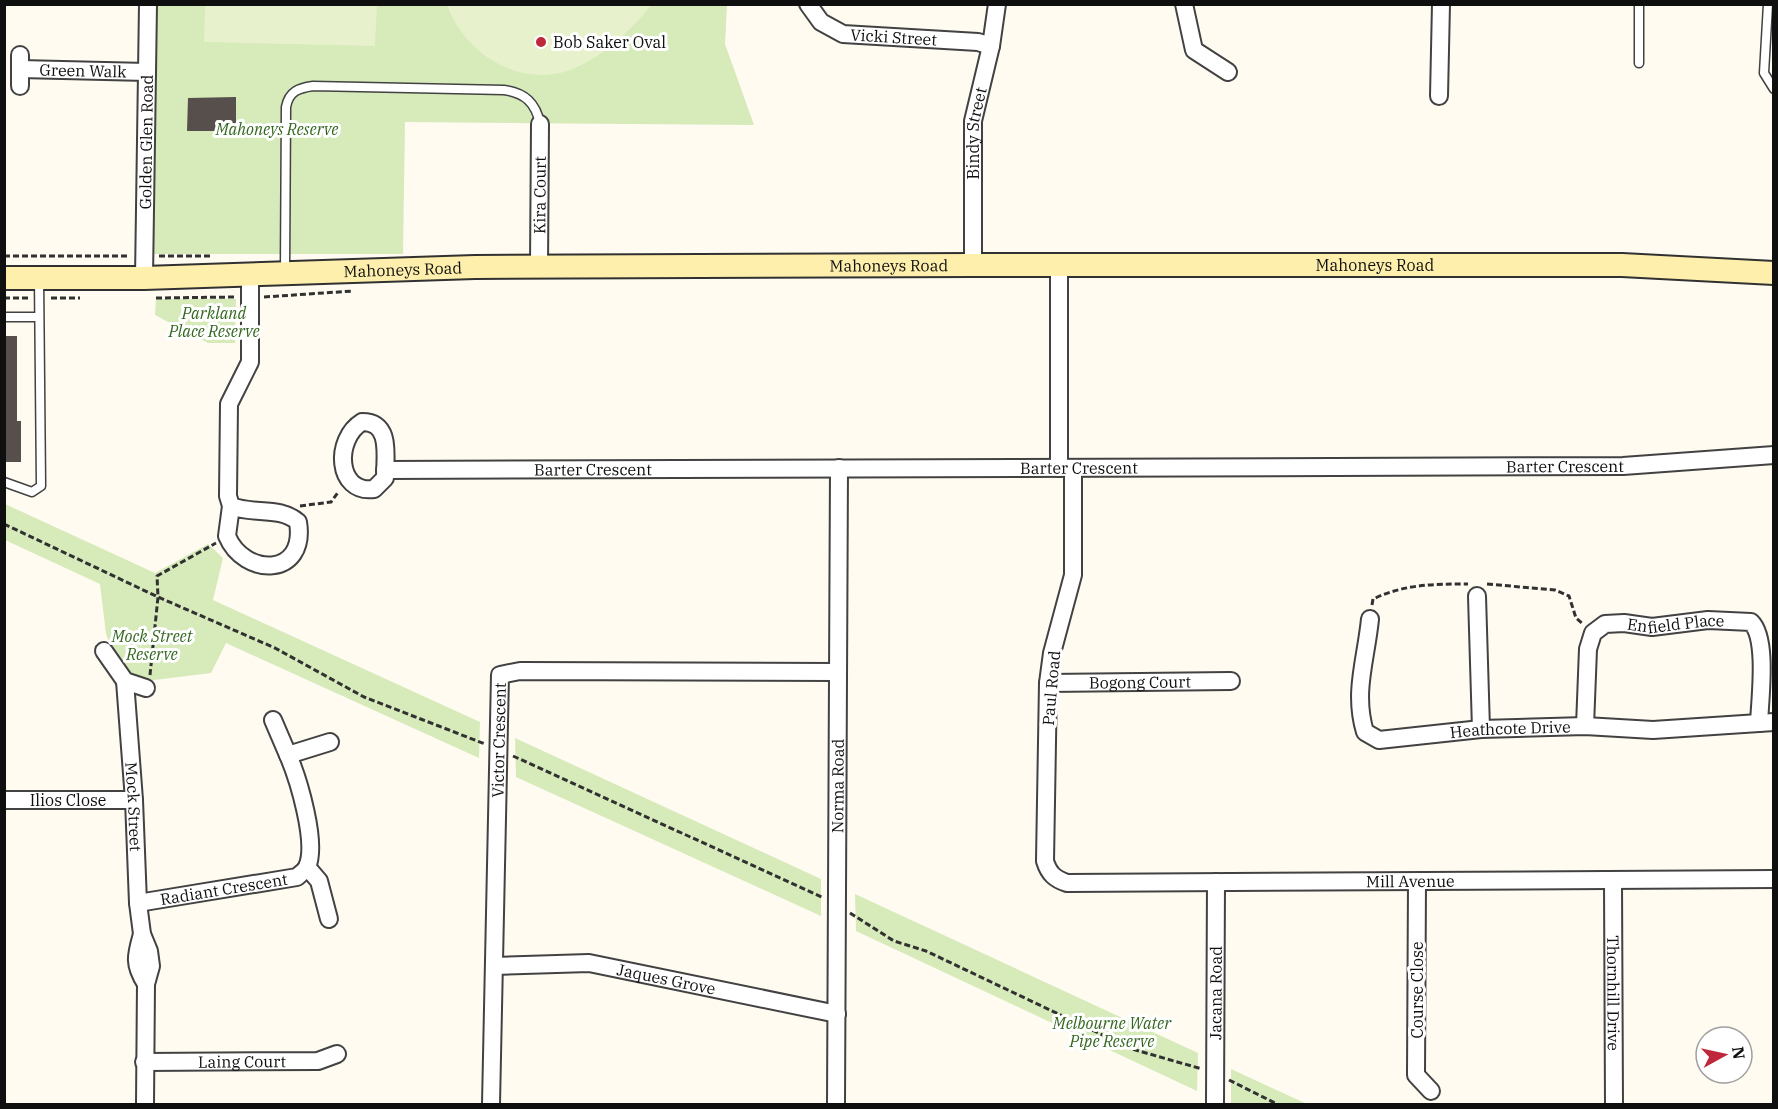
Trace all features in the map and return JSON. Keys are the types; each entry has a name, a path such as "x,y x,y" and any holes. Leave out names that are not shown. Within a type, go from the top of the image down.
{"main road":[{"name":"Mahoneys Road","path":"4,278 144,278 539,267 972,265 1611,265 1773,273"}],"street":[{"name":"Golden Glen Road","path":"144,278 148,4"},
{"name":"Vicki Street","path":"808,4 821,22 843,34 978,42 991,46"},
{"name":"Bindy Street","path":"972,265 973,121 991,46 997,4"},
{"path":"1184,4 1194,50 1228,72"},
{"path":"1439,96 1441,4"},
{"name":"Green Walk","path":"20,70 147,72"},
{"name":"Kira Court","path":"539,267 540,124"},
{"name":"Paul Road","path":"1050,874 1046,861 1048,683 1052,652 1073,575 1066,468 1059,265"},
{"path":"231,506 244,511 288,513 298,522 301,537 296,551 288,562 279,566 264,566 238,553 231,546 227,536 231,506 228,496 229,404 250,362 250,275"},
{"path":"362,422 372,422 380,427 385,436 385,470 385,478 374,489 358,487 350,480 343,464 342,449 346,436 362,422"},
{"name":"Barter Crescent","path":"385,470 1623,466 1773,455"},
{"name":"Norma Road","path":"836,1104 839,468"},
{"path":"1478,596 1481,729"},
{"name":"Heathcote Drive","path":"1370,619 1367,656 1358,694 1365,732 1380,740 1481,729 1586,726 1653,730 1766,723"},
{"name":"Enfield Place","path":"1586,726 1588,649 1593,633 1605,624 1652,627 1708,620 1751,622 1758,628 1766,723"},
{"path":"104,651 125,681 146,688"},
{"name":"Victor Crescent","path":"490,1104 500,675 520,671 838,672"},
{"name":"Mock Street","path":"125,681 134,800 138,903 142,934 136,953 137,970 146,984 145,1104"},
{"name":"Bogong Court","path":"1048,683 1231,681"},
{"name":"Radiant Crescent","path":"138,903 297,877 307,867 309,847 304,799 273,720"},
{"path":"288,755 330,742"},
{"name":"Ilios Close","path":"4,800 134,800"},
{"name":"Radiant Crescent","path":"307,867 319,881 329,919"},
{"name":"Mill Avenue","path":"1050,874 1067,883 1613,882 1773,879"},
{"name":"Jacana Road","path":"1215,1104 1216,882"},
{"name":"Thornhill Drive","path":"1613,882 1614,1104"},
{"name":"Course Close","path":"1417,883 1416,1075 1431,1090"},
{"name":"Jaques Grove","path":"494,966 589,963 837,1014"},
{"name":"Laing Court","path":"144,1062 318,1061 337,1054"}],"lane":[{"path":"1639,4 1639,63"},
{"path":"1768,4 1764,73 1773,89"},
{"path":"285,274 286,107 287,99 293,92 313,86 520,92 537,113 540,124"},
{"path":"4,482 32,492 41,486 39,278"},
{"path":"4,317 39,317"}],"path":[{"path":"288,513 297,507 331,502 350,480"},
{"path":"4,524 158,597 275,648 364,697 499,750 838,904 894,941 926,951 1132,1049 1191,1068 1216,1070 1234,1084 1277,1104"},
{"path":"146,688 150,679 158,576 227,536"}],"green space":[{"name":"Bob Saker Oval","path":"447,4 651,5 623,35 601,54 564,72 545,75 526,74 492,61 465,36"},
{"name":"Mahoneys Reserve","path":"154,5 727,5 725,44 754,125 405,122 403,254 151,254"},
{"path":"205,5 377,5 375,46 204,42"},
{"name":"Parkland Place Reserve","path":"156,299 236,299 235,343 208,343 155,315"},
{"name":"Mock Street Reserve","path":"5,504 155,573 208,544 223,558 213,600 480,722 479,758 226,643 211,673 146,681 130,672 115,657 106,634 100,584 5,540"},
{"path":"515,738 821,879 821,916 516,777"},
{"name":"Melbourne Water Pipe Reserve","path":"855,894 1198,1053 1197,1091 856,931"},
{"path":"1231,1069 1307,1104 1231,1104"}],"building":[{"path":"236,97 236,125 231,125 232,131 187,131 188,98"},
{"path":"4,336 17,336 17,421 21,421 21,462 4,462"}],"place":[{"name":"Bob Saker Oval","path":"541,42"}]}
